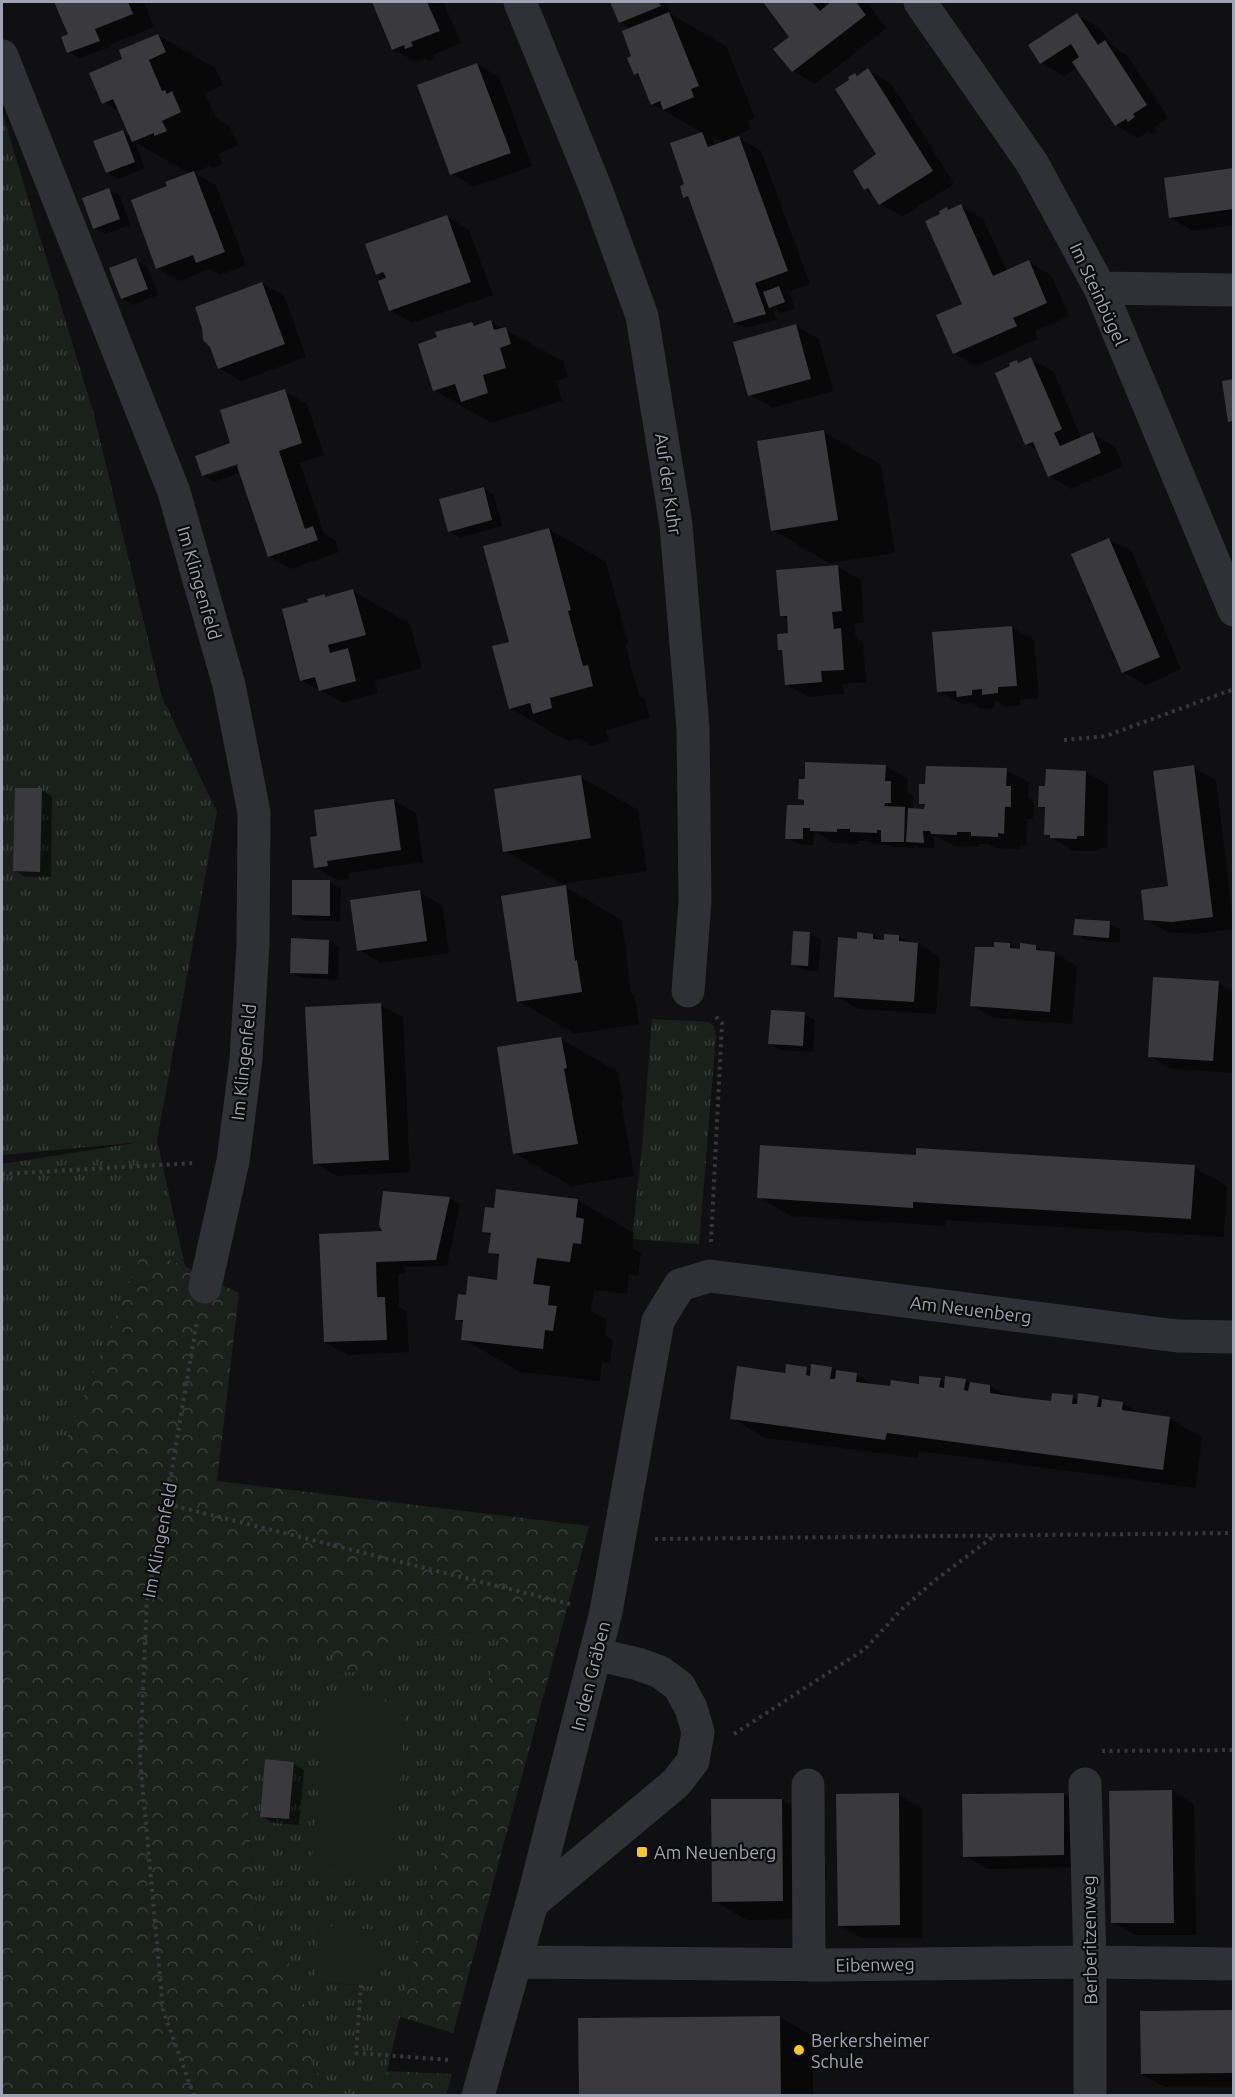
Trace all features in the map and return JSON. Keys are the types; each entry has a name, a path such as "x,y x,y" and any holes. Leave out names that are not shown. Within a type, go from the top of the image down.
{"street":[{"name":"Auf der Kuhr","path":"520,2 596,189 642,316 676,525 693,728 695,901 688,991"},
{"name":"Im Steinbügel","path":"920,2 1032,163 1100,288 1233,610"},
{"name":"Im Klingenfeld","path":"2,56 174,492 229,685 254,812 253,944 246,1059 233,1161 205,1287"},
{"path":"1100,288 1233,290"},
{"name":"Am Neuenberg","path":"710,1276 1177,1336 1233,1337"},
{"name":"In den Gräben","path":"478,2096 532,1903 606,1612 658,1321 680,1285 710,1276"},
{"path":"532,1903 676,1783 693,1761 698,1732 692,1708 679,1686 660,1672 638,1664 595,1654"},
{"name":"Berberitzenweg","path":"1085,1784 1090,1962 1090,2096"},
{"path":"808,1785 809,1965"},
{"name":"Eibenweg","path":"516,1962 809,1965 1090,1962 1233,1964"}],"path":[{"path":"1064,740 1106,736 1233,689"},
{"path":"688,991 722,1023 710,1276"},
{"path":"2,1174 233,1161"},
{"name":"Im Klingenfeld","path":"194,2096 163,2010 140,1758 147,1600 205,1287"},
{"path":"166,1504 606,1612"},
{"path":"619,1540 1233,1533"},
{"path":"693,1761 865,1649 918,1595 995,1536"},
{"path":"1085,1784 1083,1752 1233,1750"},
{"path":"361,1985 356,2053 487,2062"}],"green space":[{"path":"2,112 93,411 162,697 217,812 157,1140 185,1266 143,1250 49,1483 2,1453 2,1164 141,1142 2,1155"},
{"path":"652,1019 708,1022 714,1026 716,1037 699,1244 632,1239"},
{"path":"143,1250 185,1266 239,1293 217,1481 589,1526 453,2033 400,2017 422,1924 502,1630 403,1637 373,1670 334,1673 333,1649 248,1649 248,1813 259,1952 289,1957 287,1996 304,2002 313,2069 327,2081 325,2095 2,2095 2,1453 49,1482"},
{"path":"502,1630 422,1924 387,2071 379,2095 325,2095 327,2081 313,2069 304,2002 287,1997 288,1957 259,1953 248,1813 248,1649 334,1649 334,1673 373,1670 403,1637","holes":["265,1759 294,1762 288,1819 260,1817","319,1925 372,1986 315,1982"]},
{"path":"325,1697 406,1703 393,1875 312,1869"},
{"path":"319,1925 377,1930 373,1986 314,1982"},
{"path":"387,2071 452,2074 446,2095 379,2095"}],"building":[{"path":"54,2 128,2 133,14 95,29 100,41 67,53 61,37 68,34"},
{"path":"372,2 427,2 440,31 411,42 413,46 405,49 404,45 392,50"},
{"path":"610,2 659,2 661,6 619,23"},
{"path":"763,2 812,2 820,11 831,2 856,2 866,15 792,72 773,49 789,37"},
{"path":"669,12 699,86 691,89 694,97 663,110 660,101 651,105 638,73 634,75 627,58 631,56 622,31"},
{"path":"1077,13 1098,45 1105,40 1147,105 1133,114 1135,117 1128,122 1126,119 1115,126 1072,62 1079,57 1071,44 1040,64 1028,45"},
{"path":"158,34 166,52 149,60 162,91 165,90 167,94 172,91 181,112 162,121 167,131 154,136 154,133 132,142 113,99 102,104 89,73 122,59 119,50"},
{"path":"477,63 511,153 450,175 417,85"},
{"path":"868,68 933,171 879,205 868,188 864,190 853,171 876,154 835,89 849,80 848,77 855,73 857,76"},
{"path":"123,130 135,162 106,173 93,141"},
{"path":"702,132 708,147 739,136 788,271 755,283 766,314 734,323 688,196 683,198 680,186 684,184 670,143"},
{"path":"1233,168 1233,209 1169,218 1164,178"},
{"path":"194,171 225,252 196,263 193,255 156,269 131,200 167,186 165,182"},
{"path":"109,188 120,219 93,229 82,198"},
{"path":"961,204 993,276 1029,260 1047,303 1013,318 1017,326 953,354 936,315 962,304 925,221 940,214 939,211 947,207 948,210"},
{"path":"447,215 471,282 389,311 378,281 386,278 385,275 383,272 376,275 365,244"},
{"path":"136,258 148,289 121,299 109,268"},
{"path":"262,282 285,344 218,369 210,347 203,340 202,328 195,307"},
{"path":"779,286 785,302 769,308 763,292"},
{"path":"491,320 494,330 506,327 511,344 500,348 506,368 483,375 488,393 461,402 455,384 433,391 418,344 437,337 435,332 472,322 474,326"},
{"path":"796,324 811,379 748,396 733,342"},
{"path":"1031,357 1062,429 1054,433 1060,446 1093,432 1101,453 1048,477 1033,442 1025,445 995,373 1010,366 1009,363 1017,360 1018,363"},
{"path":"1233,379 1233,421 1228,422 1222,381"},
{"path":"285,389 302,443 279,451 305,529 313,526 318,540 268,557 238,464 202,476 195,456 230,443 220,410"},
{"path":"824,430 838,520 771,531 757,441"},
{"path":"484,487 492,520 448,532 439,499"},
{"path":"549,528 583,666 588,665 593,686 550,698 552,708 533,714 530,703 509,709 492,646 509,642 483,546"},
{"path":"1109,538 1160,657 1122,673 1071,554"},
{"path":"838,565 842,611 832,612 834,629 841,628 844,670 821,671 822,682 785,685 782,650 778,650 777,634 788,633 787,616 780,616 776,570"},
{"path":"353,589 366,635 328,645 330,653 348,648 356,681 319,691 315,677 300,681 282,609 308,602 307,599 325,594 325,597"},
{"path":"1012,626 1017,686 998,687 998,693 982,695 982,689 972,690 972,695 957,697 956,691 937,692 932,632"},
{"path":"805,762 886,765 885,781 891,781 891,803 885,803 884,806 905,807 904,842 881,842 881,830 877,830 877,833 850,832 850,829 837,829 837,832 810,831 810,828 803,828 803,839 785,839 787,805 804,805 804,800 798,799 799,779 805,779"},
{"path":"1194,765 1213,917 1172,922 1144,920 1141,890 1168,886 1153,771"},
{"path":"926,766 1007,768 1006,786 1011,786 1011,807 1005,807 1004,834 998,833 998,837 971,836 971,832 957,832 957,835 931,834 930,831 923,831 924,843 906,842 908,808 924,809 925,804 919,804 919,784 925,784"},
{"path":"1046,769 1086,771 1084,836 1077,836 1077,839 1050,838 1050,835 1044,835 1045,807 1038,807 1039,786 1045,786"},
{"path":"581,775 591,838 503,852 494,789"},
{"path":"15,788 42,788 40,872 13,871"},
{"path":"394,799 401,850 327,861 328,866 314,868 310,837 317,836 314,810"},
{"path":"292,880 330,880 330,916 292,915"},
{"path":"566,885 575,961 577,960 582,992 517,1002 501,896"},
{"path":"420,890 427,941 357,951 350,900"},
{"path":"1075,919 1110,921 1109,938 1073,935"},
{"path":"793,931 810,932 808,966 791,965"},
{"path":"857,932 873,934 873,939 884,940 884,934 899,935 899,941 918,943 914,1002 834,997 838,937 857,939"},
{"path":"291,938 329,940 328,974 290,973"},
{"path":"994,942 1010,943 1010,948 1020,949 1020,943 1036,945 1036,950 1055,952 1050,1012 970,1006 975,947 994,947"},
{"path":"1153,977 1219,981 1213,1061 1148,1057"},
{"path":"381,1003 389,1160 313,1164 305,1007"},
{"path":"771,1010 805,1012 803,1046 768,1044"},
{"path":"561,1037 567,1068 564,1069 578,1144 513,1154 497,1047"},
{"path":"760,1145 916,1155 916,1148 1195,1165 1191,1219 913,1202 913,1208 757,1198"},
{"path":"496,1189 578,1199 576,1217 584,1219 581,1244 573,1243 570,1262 537,1258 533,1284 550,1286 548,1305 557,1306 553,1331 545,1330 543,1349 461,1340 463,1320 455,1320 458,1294 466,1295 468,1276 497,1280 499,1254 488,1253 491,1233 482,1232 485,1207 494,1208"},
{"path":"383,1191 450,1197 436,1260 376,1262 377,1297 385,1297 387,1340 324,1342 319,1234 382,1231 379,1225"},
{"path":"786,1364 807,1367 806,1375 810,1376 811,1364 832,1367 830,1379 835,1379 836,1370 857,1373 856,1382 890,1386 891,1380 919,1384 919,1376 941,1378 939,1387 944,1388 945,1376 966,1379 964,1390 968,1391 970,1382 990,1385 990,1393 1016,1397 1051,1401 1052,1393 1073,1395 1072,1404 1077,1404 1078,1393 1099,1396 1097,1407 1101,1407 1102,1399 1123,1402 1122,1410 1170,1417 1163,1470 887,1433 885,1440 730,1419 737,1366 785,1373"},
{"path":"265,1759 294,1762 289,1819 260,1817"},
{"path":"1172,1790 1174,1923 1111,1923 1109,1791"},
{"path":"899,1793 900,1925 838,1926 836,1794"},
{"path":"1064,1793 1064,1855 963,1857 962,1794"},
{"path":"711,1799 782,1799 783,1901 712,1902"},
{"path":"1233,2010 1233,2073 1141,2074 1140,2011"},
{"path":"780,2016 781,2096 579,2096 578,2018"}],"place":[{"name":"Am Neuenberg","path":"642,1852"},
{"name":"Berkersheimer Schule","path":"799,2050"}]}
